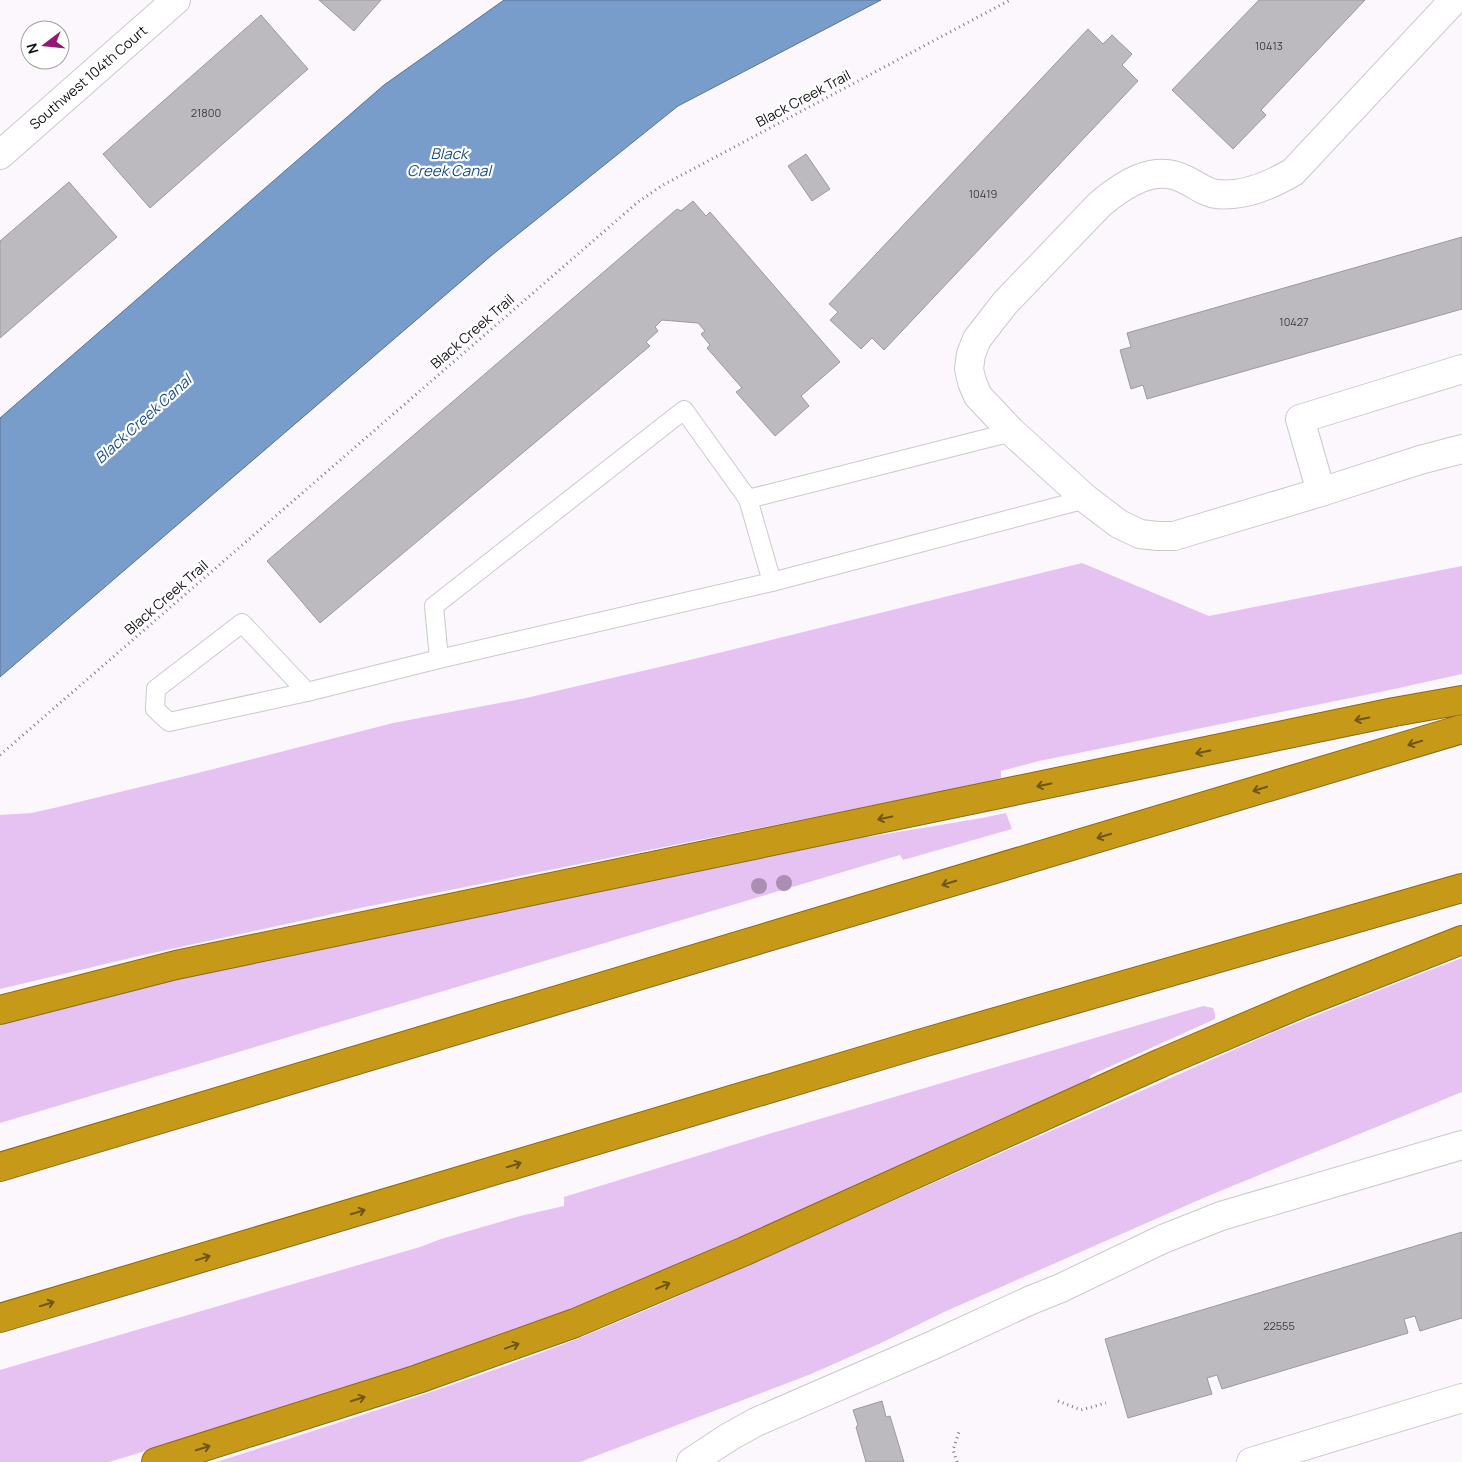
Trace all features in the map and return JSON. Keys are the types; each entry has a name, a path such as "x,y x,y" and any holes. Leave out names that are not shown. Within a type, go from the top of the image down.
{"highway":[{"path":"0,1010 176,965 1394,712 1462,700"},
{"path":"0,1167 1462,728"},
{"path":"0,1318 919,1044 1462,888"},
{"path":"156,1462 418,1379 575,1323 745,1251 1187,1052 1302,1003 1462,940"}],"street":[{"name":"Southwest 104th Court","path":"0,155 176,0"},
{"path":"1454,0 1293,172 1275,183 1251,191 1216,194 1170,174 1152,175 1136,179 1100,204 1005,303 977,339 971,354 969,369 978,396 1012,432 1086,499 1119,524 1140,534 1174,536 1420,460 1462,449"},
{"path":"1321,492 1300,419 1462,369"},
{"path":"691,1462 756,1422 1061,1288 1163,1239 1221,1216 1462,1145"},
{"path":"1251,1462 1462,1398"}],"lane":[{"path":"438,660 434,606 684,410 748,499 772,582"},
{"path":"748,499 1012,432"},
{"path":"307,692 242,623 156,689 155,709 169,722 307,692 772,582 1086,499"}],"path":[{"name":"Black Creek Trail","path":"0,755 638,202 662,185 1010,0"},
{"path":"1058,1402 1080,1410 1106,1403"},
{"path":"956,1462 953,1450 959,1432"}],"shaded area":[{"path":"1082,563 1209,616 1462,566 1462,674 1039,761 1001,771 1001,778 939,792 360,908 139,956 0,989 0,815 31,813 54,808 393,723 526,698 694,659"},
{"path":"1006,813 1012,829 903,860 900,855 0,1123 0,1021 97,995 866,833 868,837"},
{"path":"1462,958 1462,1092 1208,1196 944,1312 811,1374 580,1462 216,1462 503,1367 588,1334 663,1303 1272,1033"},
{"path":"1203,1006 1213,1008 1215,1019 1091,1075 1087,1084 721,1248 520,1332 109,1462 0,1462 0,1370 520,1216 564,1206 564,1197 759,1137"}],"water":[{"name":"Black Creek Canal","path":"504,0 881,0 678,106 492,255 0,677 0,418 384,85"}],"building":[{"path":"319,0 381,0 354,31"},
{"path":"1259,0 1365,0 1261,110 1266,115 1233,149 1172,90"},
{"path":"261,15 308,69 150,208 103,154"},
{"path":"1088,29 1103,44 1112,35 1132,54 1122,65 1138,81 884,350 872,338 861,349 830,320 838,312 829,304"},
{"path":"806,154 830,189 812,201 788,166"},
{"path":"69,182 117,237 0,338 0,241"},
{"path":"693,201 706,216 710,212 840,362 801,396 809,406 775,436 736,392 742,388 707,348 710,345 701,334 705,331 698,323 662,320 655,327 658,331 646,342 650,346 320,623 267,561 677,209 681,211"},
{"path":"1462,237 1462,309 1147,399 1143,385 1131,389 1120,350 1131,347 1127,333"},
{"path":"1462,1232 1462,1318 1420,1331 1415,1316 1404,1319 1408,1333 1222,1389 1217,1375 1207,1378 1212,1394 1128,1418 1105,1339"},
{"path":"882,1401 886,1417 890,1416 904,1462 866,1462 853,1410"}]}
